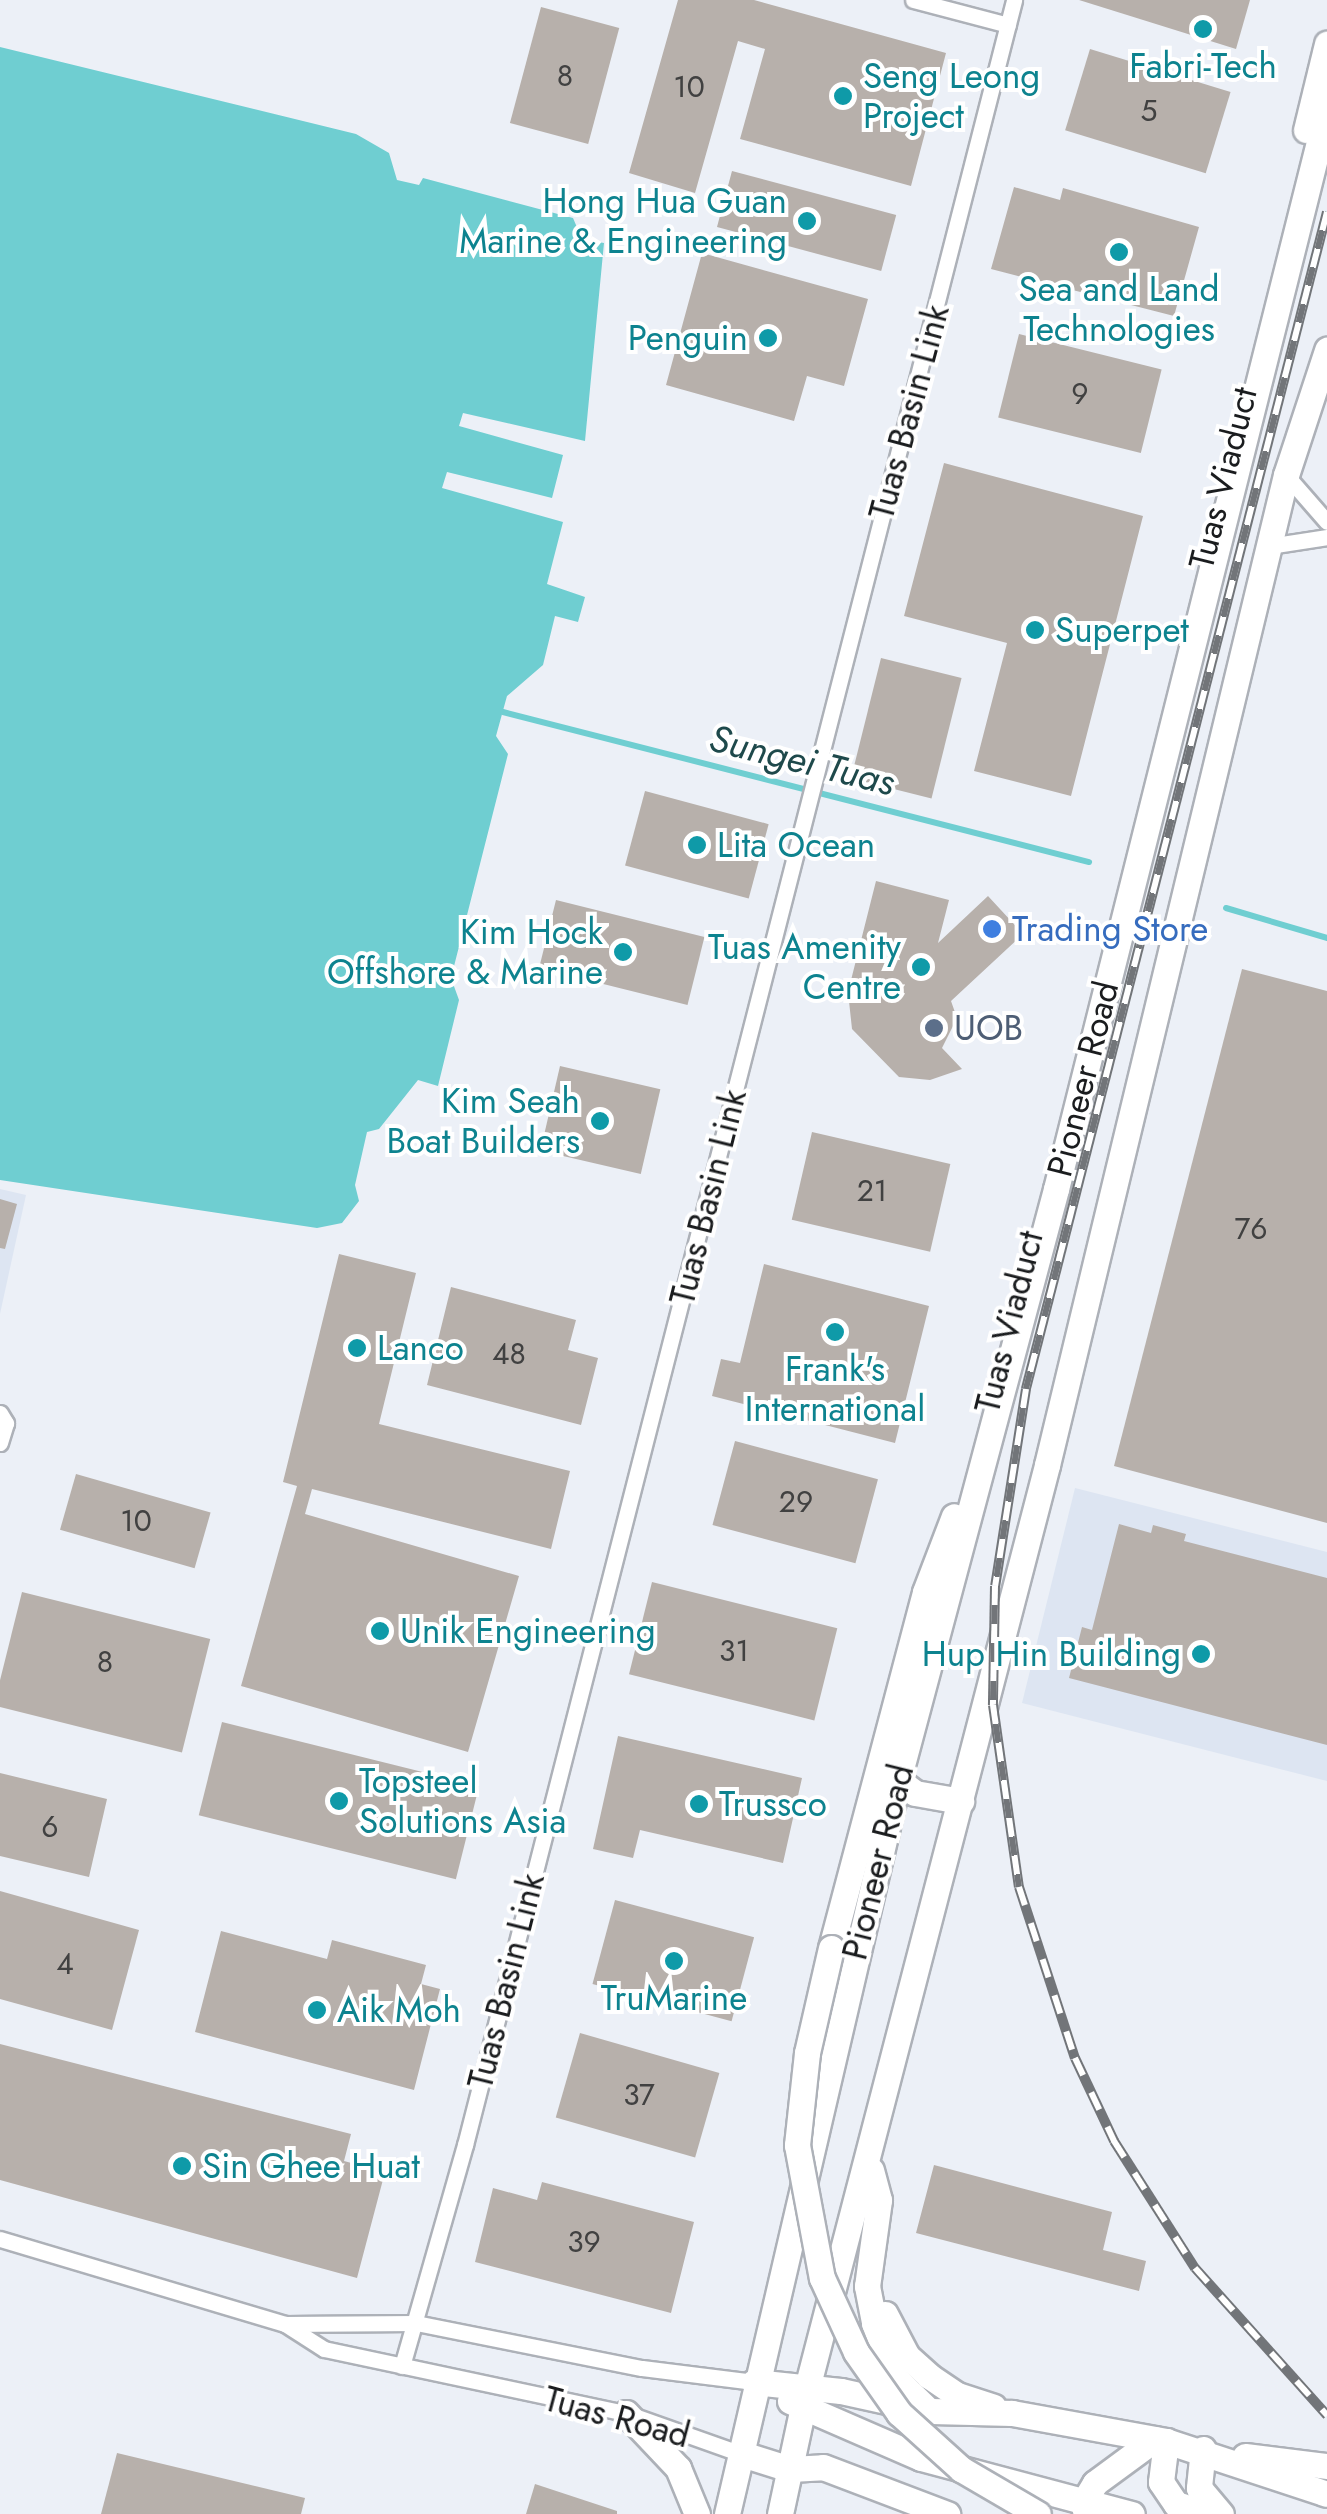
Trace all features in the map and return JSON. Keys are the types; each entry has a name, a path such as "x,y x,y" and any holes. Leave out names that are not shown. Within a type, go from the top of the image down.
{"main road":[{"name":"Tuas Viaduct","path":"1038,2514 933,2445 899,2413 856,2352 810,2238 797,2145 800,2110 831,1948 924,1592 976,1452 1327,44"},
{"name":"Pioneer Road","path":"727,2514 754,2382 898,1780 1056,1189 1327,110"},
{"name":"Pioneer Road","path":"780,2514 806,2398 870,2166 961,1801 1286,475 1327,350"},
{"path":"898,1780 914,1793 961,1801"},
{"path":"870,2166 878,2200 867,2286 884,2355 907,2396 931,2412"},
{"path":"871,2262 886,2318 907,2356 957,2396 1012,2412"},
{"name":"Tuas Road","path":"754,2382 806,2398 921,2458 1084,2508 1132,2514"},
{"name":"Tuas Road","path":"806,2398 931,2412 1012,2412 1212,2451 1327,2466"},
{"path":"626,2413 678,2468 696,2514"},
{"path":"1084,2508 1108,2472 1161,2440"},
{"path":"1161,2440 1161,2482 1176,2504 1206,2514"},
{"path":"1212,2451 1199,2488 1221,2514"},
{"name":"Tuas Road","path":"1212,2451 1327,2494"},
{"name":"Tuas Road","path":"742,2454 790,2469 824,2467 946,2514"}],"street":[{"path":"914,0 1008,25"},
{"name":"Tuas Basin Link","path":"402,2366 1014,0"},
{"path":"1286,475 1327,522"},
{"path":"1269,546 1327,537"},
{"path":"0,1413 6,1423 0,1443"},
{"name":"Tuas Road","path":"0,2240 285,2324 324,2349 626,2413 742,2454"},
{"name":"Tuas Road","path":"285,2324 416,2323 642,2368 754,2382"}],"shaded area":[{"path":"0,1189 26,1195 0,1314"},
{"name":"Hup Hin Building","path":"1075,1488 1327,1552 1327,1781 1022,1703"}],"water":[{"path":"0,47 356,134 389,153 397,180 419,185 423,178 573,218 582,239 604,243 585,441 463,413 459,426 563,455 552,498 447,472 442,488 563,522 547,584 585,597 578,622 555,616 543,665 507,696 496,736 508,754 451,978 459,1000 438,1086 418,1080 379,1129 367,1132 355,1185 359,1201 342,1223 317,1228 0,1180"}],"building":[{"name":"Seng Leong Project","path":"678,0 754,0 946,53 911,186 740,139 765,49 738,41 695,193 629,173"},
{"name":"Fabri-Tech","path":"1079,0 1250,0 1236,49"},
{"path":"541,7 619,28 588,144 510,123"},
{"path":"1090,49 1231,92 1206,173 1065,130"},
{"name":"Hong Hua Guan Marine & Engineering","path":"732,171 896,215 881,271 717,227"},
{"name":"Sea and Land Technologies","path":"1014,187 1060,200 1063,188 1199,227 1174,316 991,269"},
{"name":"Penguin","path":"702,253 868,299 844,386 807,376 794,421 666,385"},
{"path":"1019,334 1162,370 1141,453 998,417"},
{"name":"Superpet","path":"944,463 1143,516 1071,796 974,771 1007,643 904,616"},
{"path":"881,658 962,678 932,798 851,778"},
{"name":"Lita Ocean","path":"645,791 769,824 749,899 625,865"},
{"name":"Tuas Amenity Centre","path":"876,881 949,900 938,943 988,896 1023,934 951,1001 957,1018 942,1048 962,1069 930,1080 899,1077 852,1029 848,992"},
{"name":"Kim Hock Offshore & Marine","path":"556,900 704,937 688,1005 539,968"},
{"path":"1242,969 1327,991 1327,1523 1114,1466"},
{"name":"Kim Seah Boat Builders","path":"560,1066 660,1089 641,1174 540,1151"},
{"path":"812,1132 950,1164 930,1252 792,1220"},
{"path":"0,1199 17,1204 5,1249 0,1248"},
{"path":"339,1254 416,1273 379,1424 570,1471 551,1549 312,1489 305,1514 519,1576 468,1752 241,1686 297,1486 283,1482"},
{"name":"Frank's International","path":"764,1264 929,1306 895,1443 712,1396 721,1359 740,1363"},
{"path":"451,1287 576,1320 568,1350 598,1358 581,1425 427,1385"},
{"path":"735,1441 878,1479 855,1563 712,1525"},
{"path":"76,1474 211,1513 195,1568 60,1530"},
{"name":"Hup Hin Building","path":"1119,1524 1151,1533 1153,1525 1186,1534 1184,1541 1327,1578 1327,1745 1069,1678 1082,1627 1092,1630"},
{"path":"652,1582 837,1628 814,1720 629,1674"},
{"path":"22,1592 210,1639 182,1752 0,1707 0,1680"},
{"name":"Topsteel Solutions Asia","path":"222,1722 479,1786 456,1879 199,1815"},
{"name":"Trussco","path":"618,1736 802,1778 783,1863 640,1830 633,1858 593,1849"},
{"path":"0,1773 107,1799 89,1877 0,1856"},
{"path":"0,1891 139,1930 112,2030 0,1999"},
{"name":"TruMarine","path":"615,1900 754,1937 732,2021 592,1984"},
{"name":"Aik Moh","path":"221,1931 327,1959 332,1940 426,1965 421,1984 440,1989 414,2090 195,2032"},
{"path":"580,2033 719,2073 695,2158 556,2118"},
{"name":"Sin Ghee Huat","path":"0,2044 351,2134 344,2161 385,2172 357,2278 0,2180"},
{"path":"934,2165 1112,2212 1103,2250 1146,2261 1139,2291 916,2233"},
{"path":"542,2182 694,2222 671,2313 475,2262 493,2188 537,2200"},
{"path":"117,2453 305,2498 301,2514 101,2514"},
{"path":"535,2484 617,2511 617,2514 526,2514"}],"waterway":[{"name":"Sungei Tuas","path":"503,712 1089,862"},
{"name":"Sungei Tuas","path":"1226,908 1327,938"}],"railway":[{"path":"1327,212 1026,1389 995,1586 993,1705 1019,1887 1075,2058 1114,2141 1195,2268 1327,2415"}],"place":[{"name":"Fabri-Tech","path":"1203,29"},
{"name":"Seng Leong Project","path":"843,96"},
{"name":"Hong Hua Guan Marine & Engineering","path":"807,221"},
{"name":"Sea and Land Technologies","path":"1119,252"},
{"name":"Penguin","path":"768,338"},
{"name":"Superpet","path":"1035,630"},
{"name":"Lita Ocean","path":"697,845"},
{"name":"Trading Store","path":"992,929"},
{"name":"Kim Hock Offshore & Marine","path":"623,952"},
{"name":"Tuas Amenity Centre","path":"921,967"},
{"name":"UOB","path":"934,1028"},
{"name":"Kim Seah Boat Builders","path":"600,1121"},
{"name":"Frank's International","path":"835,1332"},
{"name":"Lanco","path":"357,1348"},
{"name":"Unik Engineering","path":"380,1631"},
{"name":"Hup Hin Building","path":"1201,1654"},
{"name":"Topsteel Solutions Asia","path":"339,1801"},
{"name":"Trussco","path":"699,1804"},
{"name":"TruMarine","path":"674,1961"},
{"name":"Aik Moh","path":"317,2010"},
{"name":"Sin Ghee Huat","path":"182,2166"}]}
